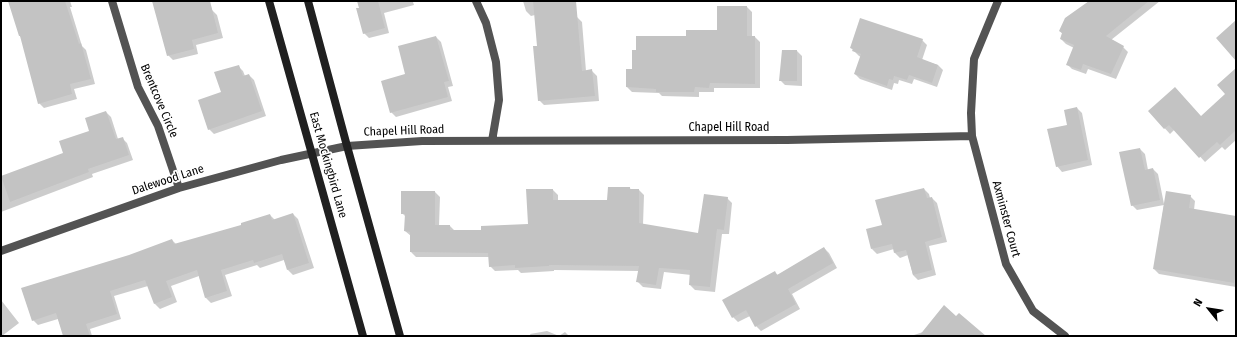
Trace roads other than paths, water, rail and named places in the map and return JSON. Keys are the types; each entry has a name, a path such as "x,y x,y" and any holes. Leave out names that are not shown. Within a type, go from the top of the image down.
{"main road":[{"name":"East Mockingbird Lane","path":"269,1 313,153 363,336"},
{"name":"East Mockingbird Lane","path":"308,1 400,336"}],"street":[{"name":"Brentcove Circle","path":"112,1 138,87 158,126 179,188"},
{"path":"476,1 486,23 496,62 499,100 492,141"},
{"path":"972,136 971,113 974,59 998,1"},
{"name":"Chapel Hill Road","path":"347,146 422,141 787,140 972,136"},
{"name":"Axminster Court","path":"972,136 1006,264 1033,310 1065,336"},
{"name":"Dalewood Lane","path":"1,251 179,188 281,160 347,146"}]}
